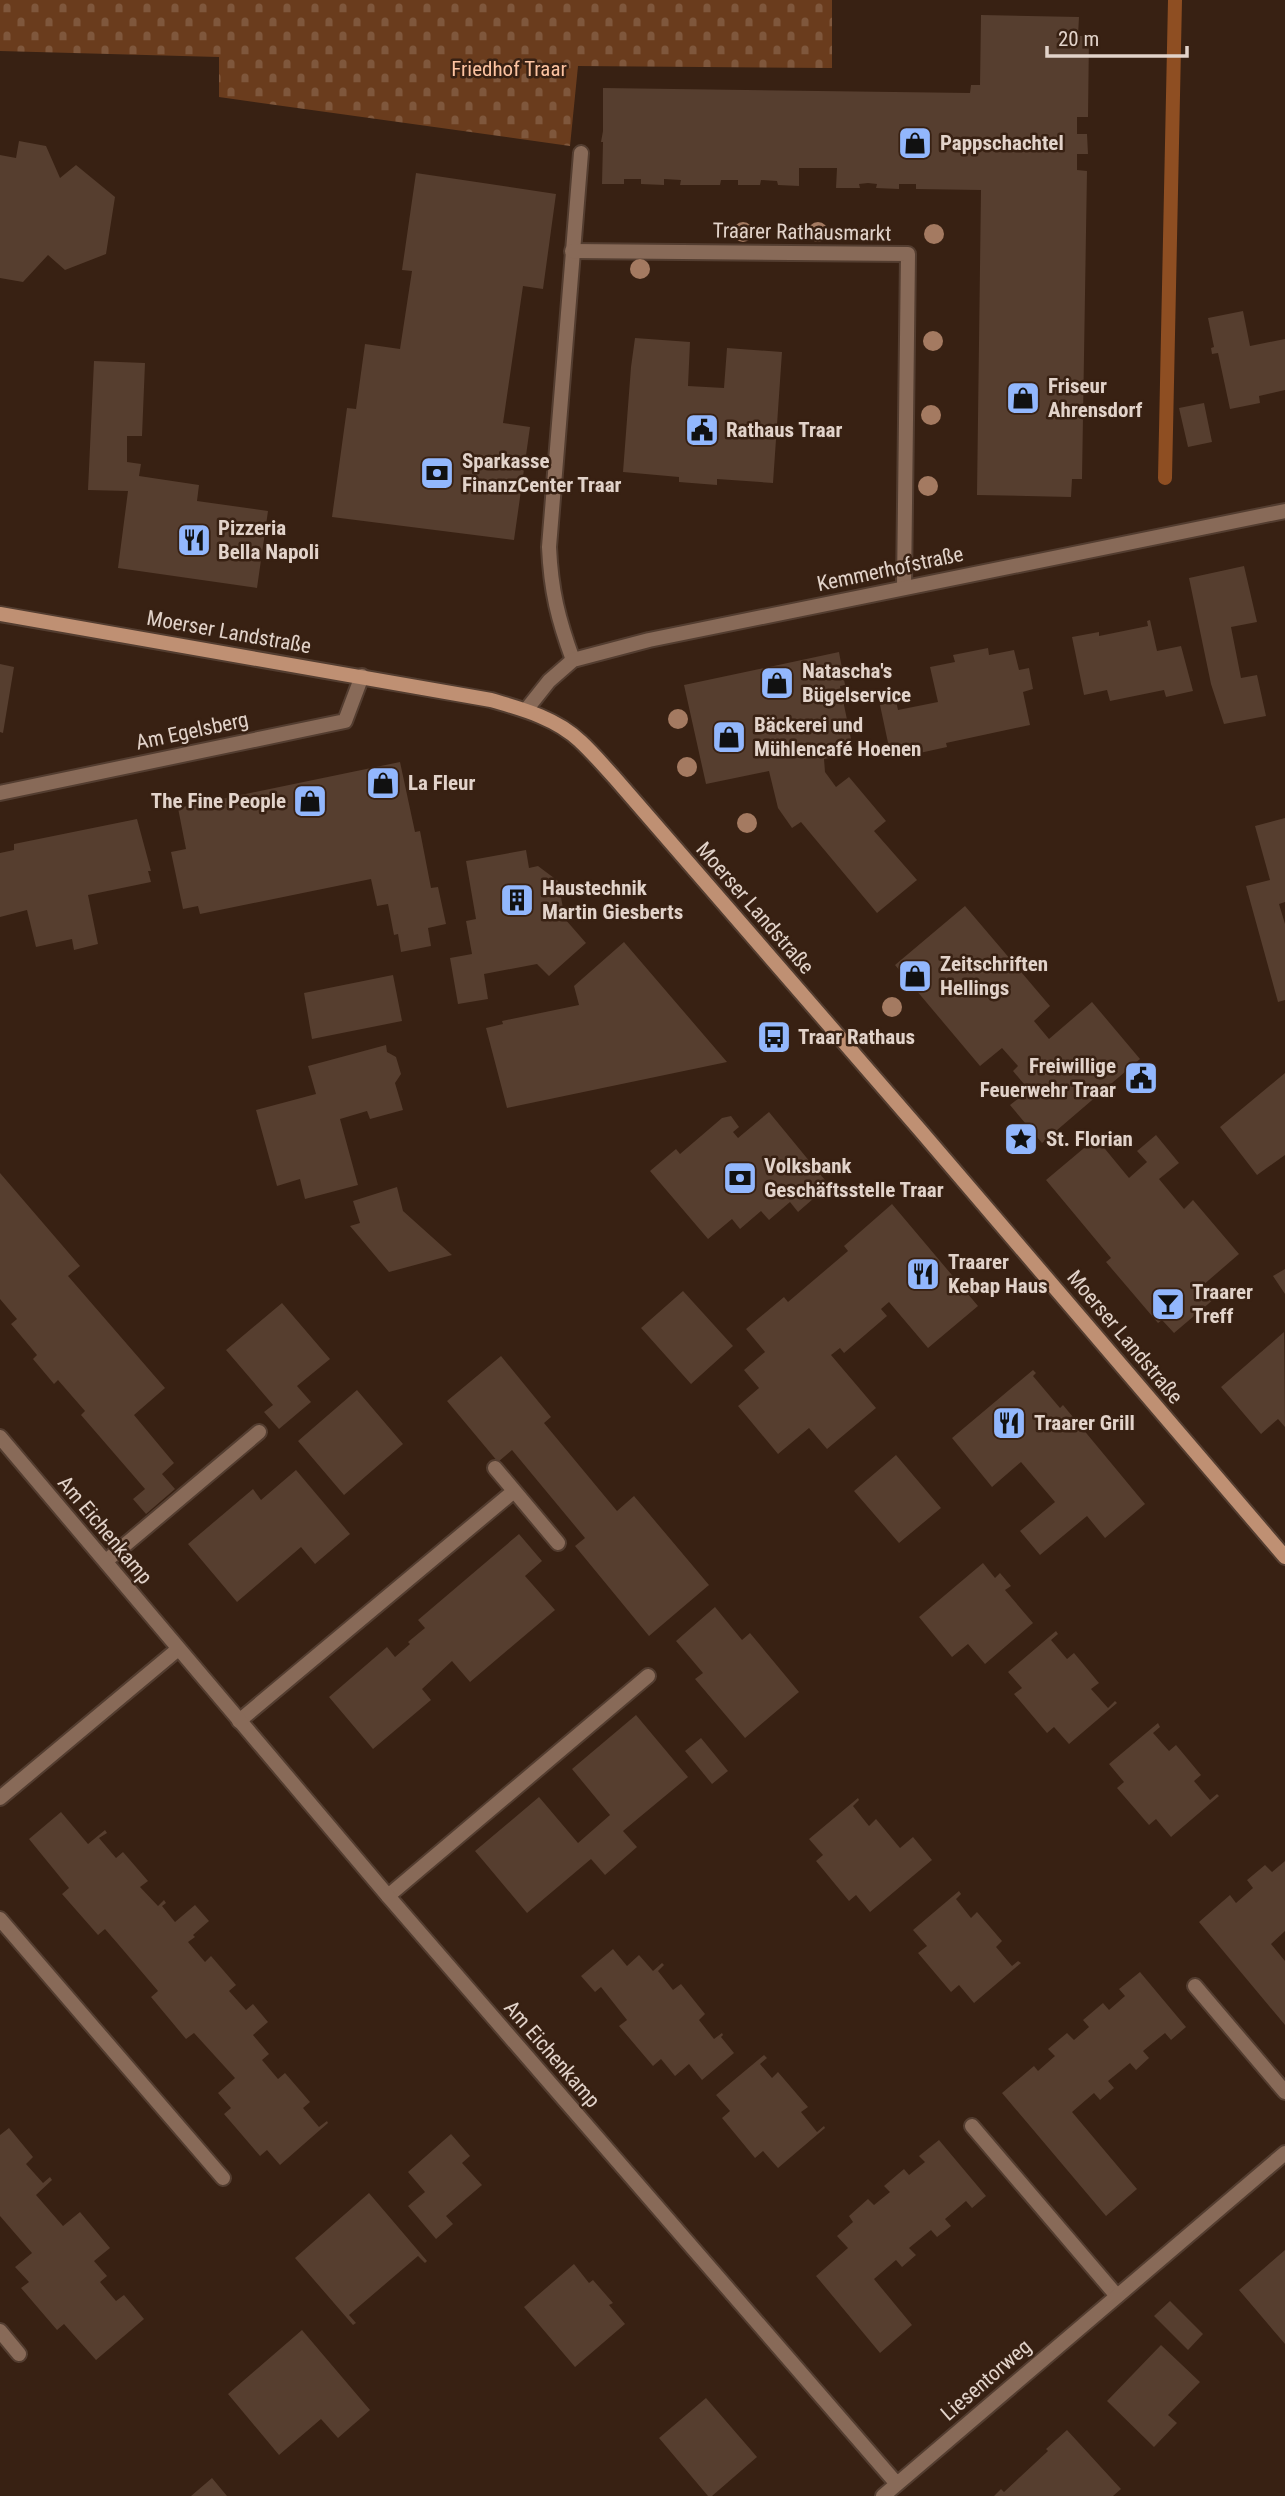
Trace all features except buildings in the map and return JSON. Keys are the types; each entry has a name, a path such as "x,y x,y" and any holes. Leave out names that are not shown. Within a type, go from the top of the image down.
{"main road":[{"name":"Moerser Landstraße","path":"0,614 452,692 526,710 557,724 579,740 887,1091 1285,1557"}],"street":[{"path":"573,660 558,617 551,582 549,547 581,153"},
{"name":"Traarer Rathausmarkt","path":"572,251 908,254 904,587"},
{"name":"Kemmerhofstraße","path":"526,710 549,681 573,660 649,640 1285,511"},
{"name":"Am Egelsberg","path":"0,793 345,721 362,676"},
{"path":"106,1561 258,1433"},
{"name":"Am Eichenkamp","path":"0,1437 106,1561 177,1650 897,2484"},
{"path":"495,1468 558,1543"},
{"path":"239,1721 514,1491"},
{"path":"0,1798 177,1650"},
{"path":"388,1896 648,1676"},
{"path":"0,1919 223,2178"},
{"path":"1195,1986 1285,2092"},
{"path":"972,2126 1117,2296"},
{"name":"Liesentorweg","path":"883,2496 1285,2153"},
{"path":"0,2332 19,2354"}],"green space":[{"name":"Friedhof Traar","path":"0,0 832,0 832,68 578,66 570,146 219,97 219,57 0,51"}],"waterway":[{"path":"1165,478 1175,0"}],"place":[{"name":"Pappschachtel","path":"915,143"},
{"name":"Friseur Ahrensdorf","path":"1023,398"},
{"name":"Rathaus Traar","path":"702,430"},
{"name":"Sparkasse FinanzCenter Traar","path":"437,473"},
{"name":"Pizzeria Bella Napoli","path":"194,540"},
{"name":"Natascha's Bügelservice","path":"777,683"},
{"name":"Bäckerei und Mühlencafé Hoenen","path":"729,737"},
{"name":"La Fleur","path":"383,783"},
{"name":"The Fine People","path":"310,801"},
{"name":"Haustechnik Martin Giesberts","path":"517,900"},
{"name":"Zeitschriften Hellings","path":"915,976"},
{"name":"Traar Rathaus","path":"774,1037"},
{"name":"Freiwillige Feuerwehr Traar","path":"1141,1078"},
{"name":"St. Florian","path":"1021,1139"},
{"name":"Volksbank Geschäftsstelle Traar","path":"740,1178"},
{"name":"Traarer Kebap Haus","path":"923,1274"},
{"name":"Traarer Treff","path":"1168,1304"},
{"name":"Traarer Grill","path":"1009,1423"}]}
